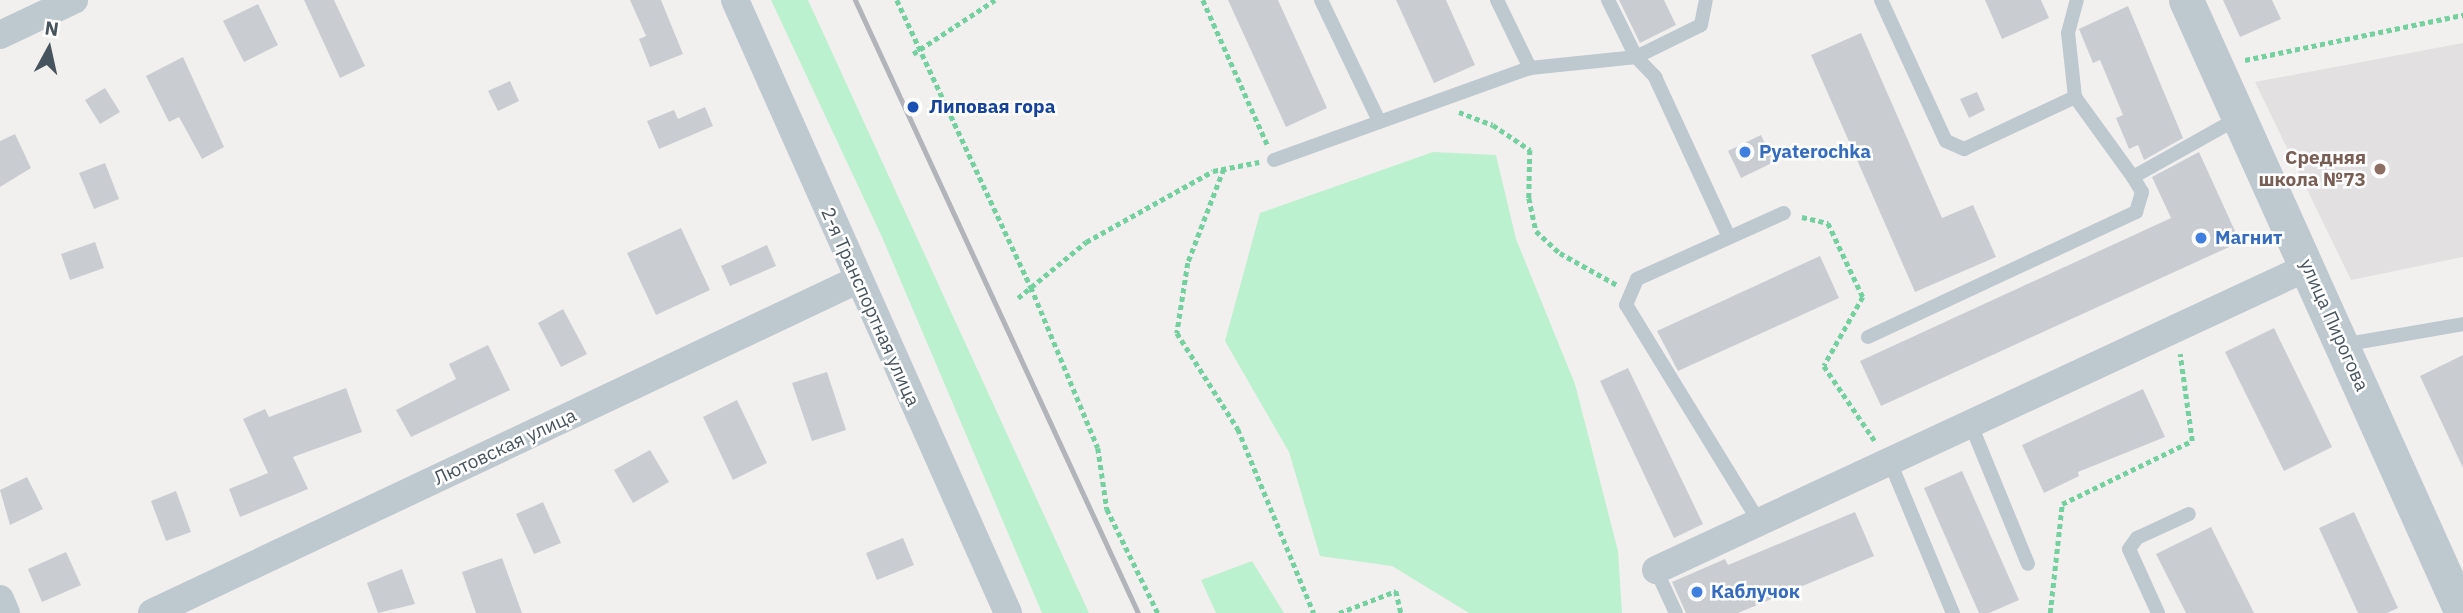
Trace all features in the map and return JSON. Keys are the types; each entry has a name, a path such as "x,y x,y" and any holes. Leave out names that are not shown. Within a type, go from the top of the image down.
{"street":[{"path":"0,35 74,0"},
{"name":"2-я Транспортная улица","path":"735,0 857,280 1008,613"},
{"name":"улица Пирогова","path":"2186,0 2462,613"},
{"path":"1656,570 1758,520 1971,425 2308,268"},
{"name":"Лютовская улица","path":"152,613 857,280"},
{"path":"0,599 6,613"}],"lane":[{"path":"1321,0 1379,121"},
{"path":"1497,0 1530,68"},
{"path":"1608,0 1636,57 1655,77 1729,237"},
{"path":"1274,160 1530,68 1636,57 1701,25 1706,0"},
{"path":"1881,0 1955,149 1964,149 2075,97"},
{"path":"1868,337 2136,212 2142,192 2075,97 2068,33 2077,0"},
{"path":"2133,177 2239,117"},
{"path":"1758,520 1626,305 1628,291 1637,279 1784,213"},
{"path":"2342,345 2463,324"},
{"path":"1971,425 2028,564"},
{"path":"1890,462 1954,613"},
{"path":"2158,613 2129,548 2137,538 2189,514"},
{"path":"1656,570 1676,613"}],"path":[{"path":"897,0 1031,287 1098,448 1107,509 1158,613"},
{"path":"913,54 995,0"},
{"path":"1018,298 1086,242 1224,169 1274,160 1203,0"},
{"path":"2216,66 2463,15"},
{"path":"1432,102 1493,125 1530,150 1529,198 1536,231 1560,253 1628,291"},
{"path":"1224,169 1188,263 1177,333 1238,429 1314,613"},
{"path":"1784,213 1828,223 1863,297 1824,366 1890,462"},
{"path":"2050,613 2062,504 2192,441 2176,329"},
{"path":"1339,613 1396,591 1401,613"}],"shaded area":[{"name":"Средняя школа №73","path":"2463,43 2463,257 2351,280 2255,82"}],"green space":[{"path":"771,0 808,0 1089,613 1042,613 882,237"},
{"path":"1433,152 1496,155 1516,239 1575,384 1618,551 1622,613 1469,613 1392,566 1320,556 1289,452 1225,341 1260,213"},
{"path":"1252,561 1284,613 1216,613 1201,580"}],"building":[{"path":"304,0 334,0 365,66 340,78"},
{"path":"630,0 661,0 683,54 650,67 639,39 646,36"},
{"path":"1228,0 1278,0 1327,108 1286,127"},
{"path":"1396,0 1446,0 1475,65 1434,83"},
{"path":"1619,0 1664,0 1676,25 1640,43"},
{"path":"1985,0 2041,0 2049,18 2002,39"},
{"path":"2223,0 2272,0 2281,19 2240,37"},
{"path":"258,4 278,45 244,62 223,21"},
{"path":"2128,6 2183,138 2144,160 2138,145 2129,149 2116,118 2123,115 2100,60 2093,63 2079,29"},
{"path":"1861,33 1942,218 1973,205 1996,257 1915,292 1811,55"},
{"path":"183,57 224,147 202,159 179,117 169,122 146,76"},
{"path":"510,81 519,101 498,111 488,91"},
{"path":"105,88 120,112 100,124 85,100"},
{"path":"1977,92 1985,110 1969,118 1960,99"},
{"path":"705,107 713,126 659,149 647,121 674,110 678,119"},
{"path":"15,134 31,168 0,187 0,141"},
{"path":"1761,135 1774,162 1741,178 1728,151"},
{"path":"2199,152 2240,242 1881,406 1860,361 2171,218 2152,177"},
{"path":"105,163 119,199 94,209 79,173"},
{"path":"681,228 710,290 656,315 627,253"},
{"path":"95,242 104,268 70,280 61,254"},
{"path":"767,245 776,266 730,286 721,266"},
{"path":"1820,256 1839,298 1678,371 1657,331"},
{"path":"563,309 587,354 561,367 538,323"},
{"path":"2274,328 2332,447 2284,471 2225,352"},
{"path":"488,345 510,390 411,437 396,410 456,379 449,364"},
{"path":"2463,355 2463,468 2420,376"},
{"path":"1628,368 1703,524 1674,538 1600,381"},
{"path":"827,372 846,430 812,441 792,383"},
{"path":"346,388 362,432 293,457 308,489 240,517 229,489 268,473 243,419 265,409 269,417"},
{"path":"2143,389 2165,437 2078,472 2079,476 2044,493 2022,445"},
{"path":"737,400 767,463 733,480 703,417"},
{"path":"650,450 669,482 633,503 614,470"},
{"path":"1962,471 2019,600 1989,613 1979,613 1924,488"},
{"path":"27,477 43,509 10,525 0,490"},
{"path":"176,491 191,532 166,541 151,501"},
{"path":"543,502 561,543 534,554 516,514"},
{"path":"1855,512 1874,556 1738,613 1686,613 1672,582 1725,559 1728,565"},
{"path":"2354,512 2398,608 2387,613 2358,613 2319,528"},
{"path":"2211,527 2254,613 2186,613 2156,554"},
{"path":"903,538 914,565 877,580 866,553"},
{"path":"66,552 81,585 42,602 28,569"},
{"path":"502,558 522,613 476,613 462,572"},
{"path":"402,569 415,604 378,613 367,583"}],"railway":[{"path":"855,0 1138,613"}],"place":[{"name":"Липовая гора","path":"913,107"},
{"name":"Pyaterochka","path":"1745,152"},
{"name":"Средняя школа №73","path":"2380,169"},
{"name":"Магнит","path":"2201,238"},
{"name":"Каблучок","path":"1697,592"}]}
